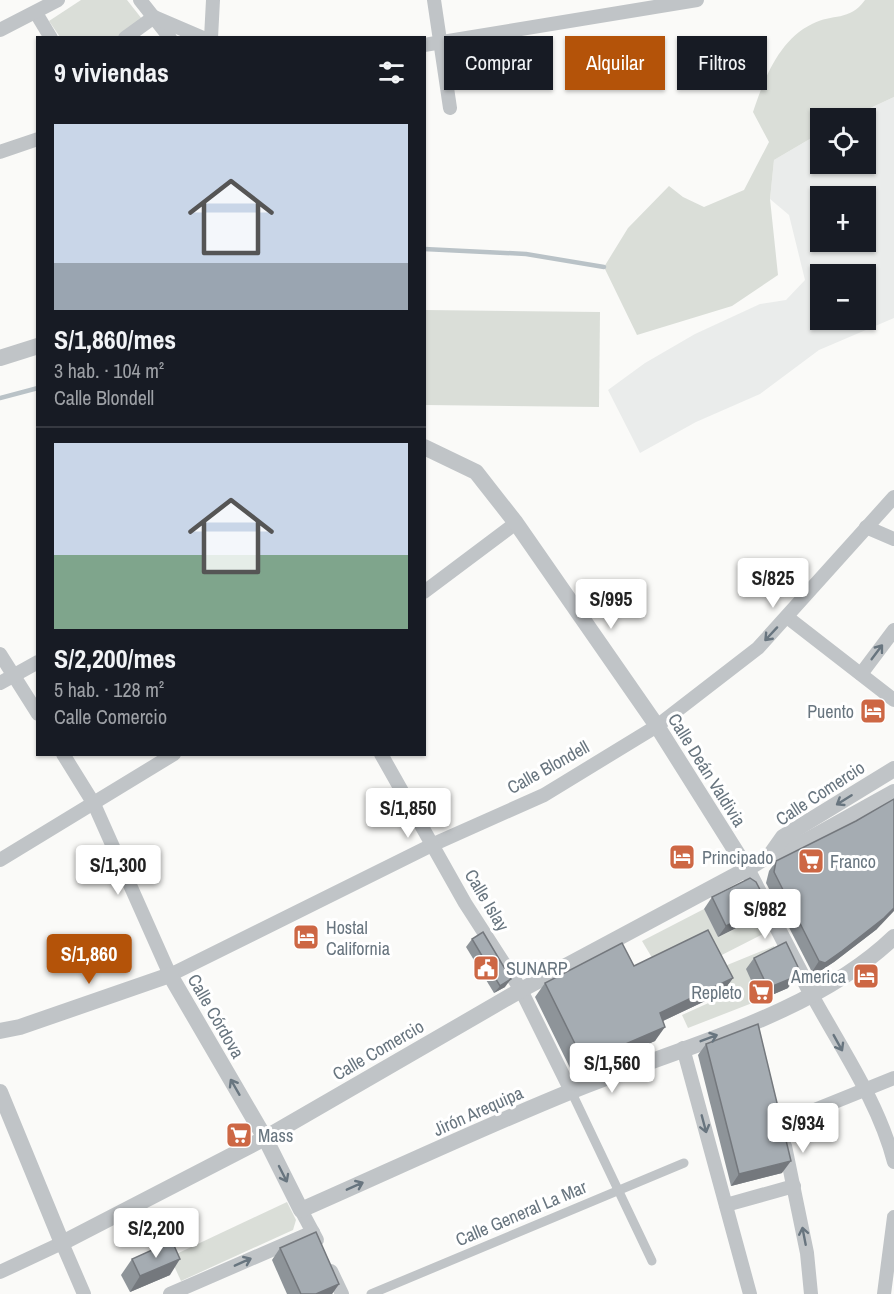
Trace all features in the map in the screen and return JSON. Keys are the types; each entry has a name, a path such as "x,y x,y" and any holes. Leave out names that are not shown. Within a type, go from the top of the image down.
{"street":[{"path":"0,30 58,0"},
{"path":"140,0 168,36"},
{"path":"211,36 213,0"},
{"path":"434,0 450,108"},
{"path":"426,45 697,0"},
{"path":"36,13 50,36"},
{"path":"128,36 154,17"},
{"path":"154,17 198,36"},
{"path":"0,152 36,140"},
{"path":"0,358 36,347"},
{"name":"Calle Deán Valdivia","path":"426,448 476,472 516,524 657,726 747,869 812,995 865,1090 887,1135 894,1162"},
{"name":"Calle Blondell","path":"0,1031 20,1027 170,975 434,844 544,795 657,726 758,648 894,497"},
{"path":"426,591 516,524"},
{"path":"866,527 894,539"},
{"path":"787,617 894,700"},
{"path":"861,674 894,630"},
{"path":"0,654 36,711"},
{"path":"0,683 36,663"},
{"name":"Calle Córdova","path":"64,756 94,804 170,975 265,1138 342,1294"},
{"path":"0,860 171,756"},
{"name":"Calle Islay","path":"382,756 434,844 465,903 521,990 620,1190 652,1261"},
{"name":"Calle Comercio","path":"771,854 783,837 894,769"},
{"name":"Calle Comercio","path":"0,1272 62,1243 265,1138 521,990 771,854 788,851 894,792"},
{"name":"Jirón Arequipa","path":"301,1210 572,1091 683,1048 757,1026 875,955 894,936"},
{"name":"Calle Blondell","path":"0,1039 20,1027"},
{"path":"683,1048 750,1294"},
{"path":"811,1294 807,1253 779,1118 865,1090 894,1078"},
{"path":"0,1092 84,1294"},
{"name":"Calle General La Mar","path":"371,1294 684,1163"},
{"path":"726,1205 794,1186"},
{"path":"884,1294 894,1217"},
{"path":"170,1294 313,1232"}],"shaded area":[{"path":"81,0 127,0 142,19 119,36 59,36 49,21"},
{"path":"865,0 894,0 894,97 870,108 810,108 810,139 774,160 770,199 778,275 732,306 637,335 604,267 628,228 669,186 683,197 704,207 744,190 769,142 753,112 761,90 767,90 767,76 774,62 790,40 800,31 820,21 847,14 859,7"},
{"path":"894,97 894,318 876,326 876,264 810,264 810,330 866,330 819,350 760,394 696,422 640,453 608,390 645,363 695,334 760,304 786,300 805,280 789,215 770,199 774,160 810,139 810,174 876,174 876,108 870,108"},
{"path":"426,310 600,312 599,407 426,405"},
{"path":"704,909 718,937 759,917 767,932 710,961 654,961 642,941"},
{"path":"774,946 778,954 760,1000 688,1028 682,1015 726,995 715,970"},
{"path":"287,1202 296,1220 293,1230 181,1281 170,1257"}],"building":[{"path":"894,799 894,908 842,951 825,963 819,961 774,872 776,861 856,821"},
{"path":"750,878 756,882 768,905 726,926 712,897"},
{"path":"708,930 733,978 660,1013 665,1027 584,1062 545,983 622,943 634,966"},
{"path":"483,932 511,979 500,986 472,939"},
{"path":"786,942 799,969 797,976 768,988 754,958"},
{"path":"758,1024 791,1161 739,1174 706,1044"},
{"path":"316,1232 339,1284 316,1294 301,1294 280,1248"},
{"path":"172,1241 180,1259 140,1276 132,1259"}],"waterway":[{"path":"426,249 526,254 604,267"},
{"path":"0,398 36,389"}],"place":[{"name":"Puento","path":"873,711"},
{"name":"Principado","path":"682,857"},
{"name":"Franco","path":"811,861"},
{"name":"Hostal California","path":"306,937"},
{"name":"SUNARP","path":"486,968"},
{"name":"America","path":"866,976"},
{"name":"Repleto","path":"761,992"},
{"name":"Mass","path":"239,1135"}]}
